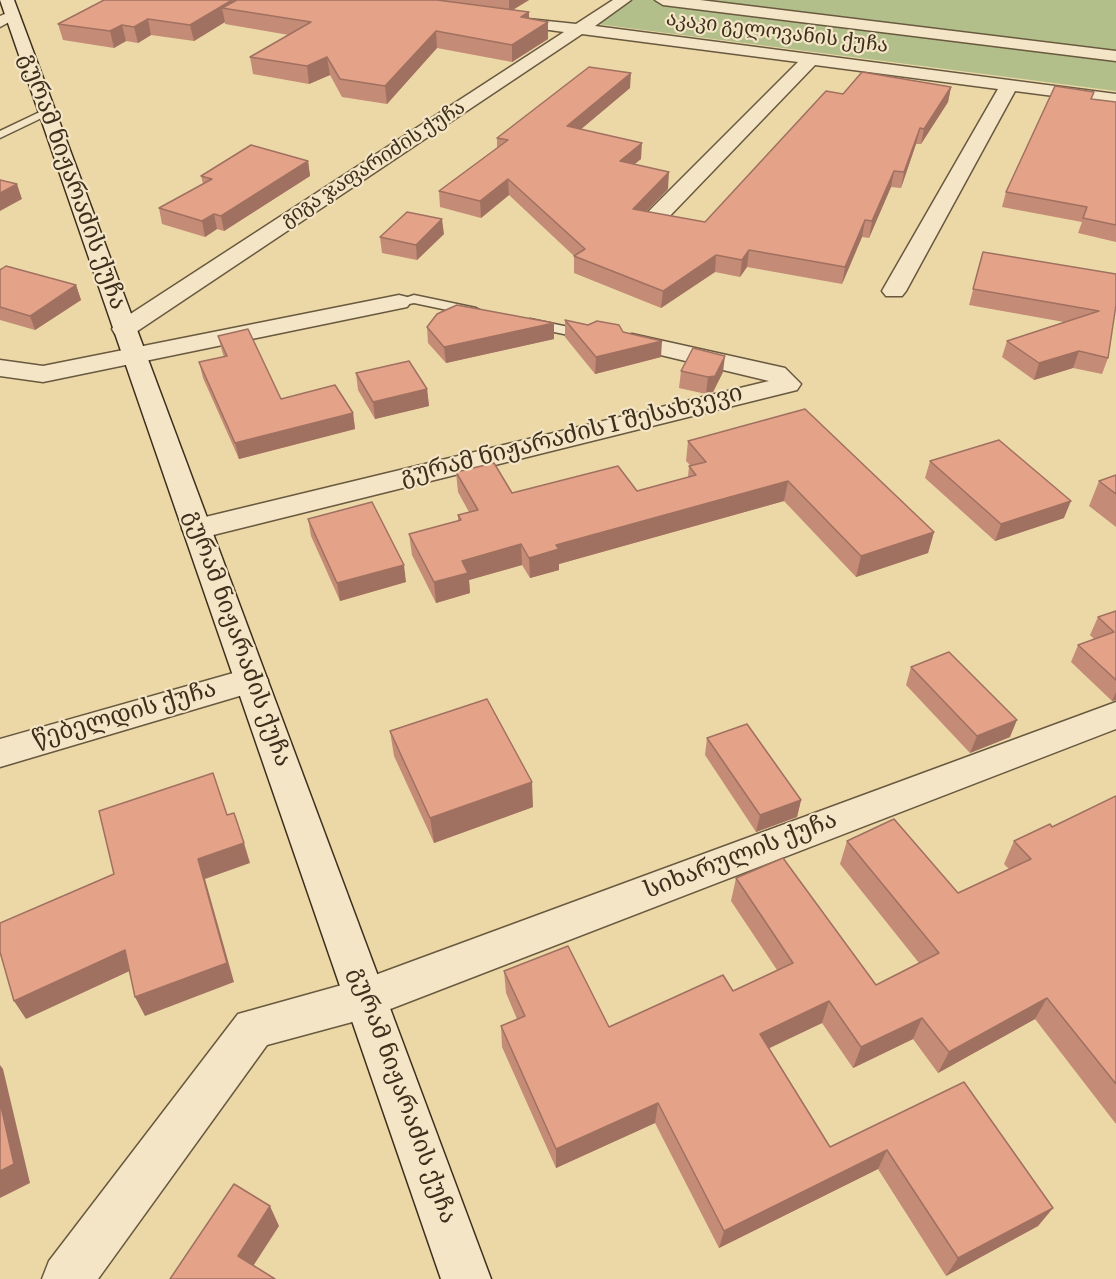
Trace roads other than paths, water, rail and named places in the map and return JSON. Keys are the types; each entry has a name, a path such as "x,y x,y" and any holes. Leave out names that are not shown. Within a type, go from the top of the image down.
{"street":[{"path":"663,0 1116,56"},
{"path":"604,33 628,7"},
{"name":"გიგა ჯაფარიძის ქუჩა","path":"129,342 582,29 628,7"},
{"name":"გურამ ნიჟარაძის ქუჩა","path":"6,13 46,112 367,998 466,1279"},
{"name":"აკაკი გელოვანის ქუჩა","path":"489,17 1116,99"},
{"path":"656,217 811,59"},
{"path":"894,291 1009,86"},
{"path":"0,368 43,374 129,342 399,302"},
{"name":"გურამ ნიჟარაძის I შესახვევი","path":"197,530 788,384 776,373 632,341"},
{"name":"წებელდის ქუჩა","path":"0,753 251,680"},
{"name":"სიხარულის ქუჩა","path":"68,1279 253,1028 367,998 1116,715"}],"lane":[{"path":"0,135 46,112"},
{"path":"399,302 414,299 495,316"},
{"path":"518,321 588,335"}]}
